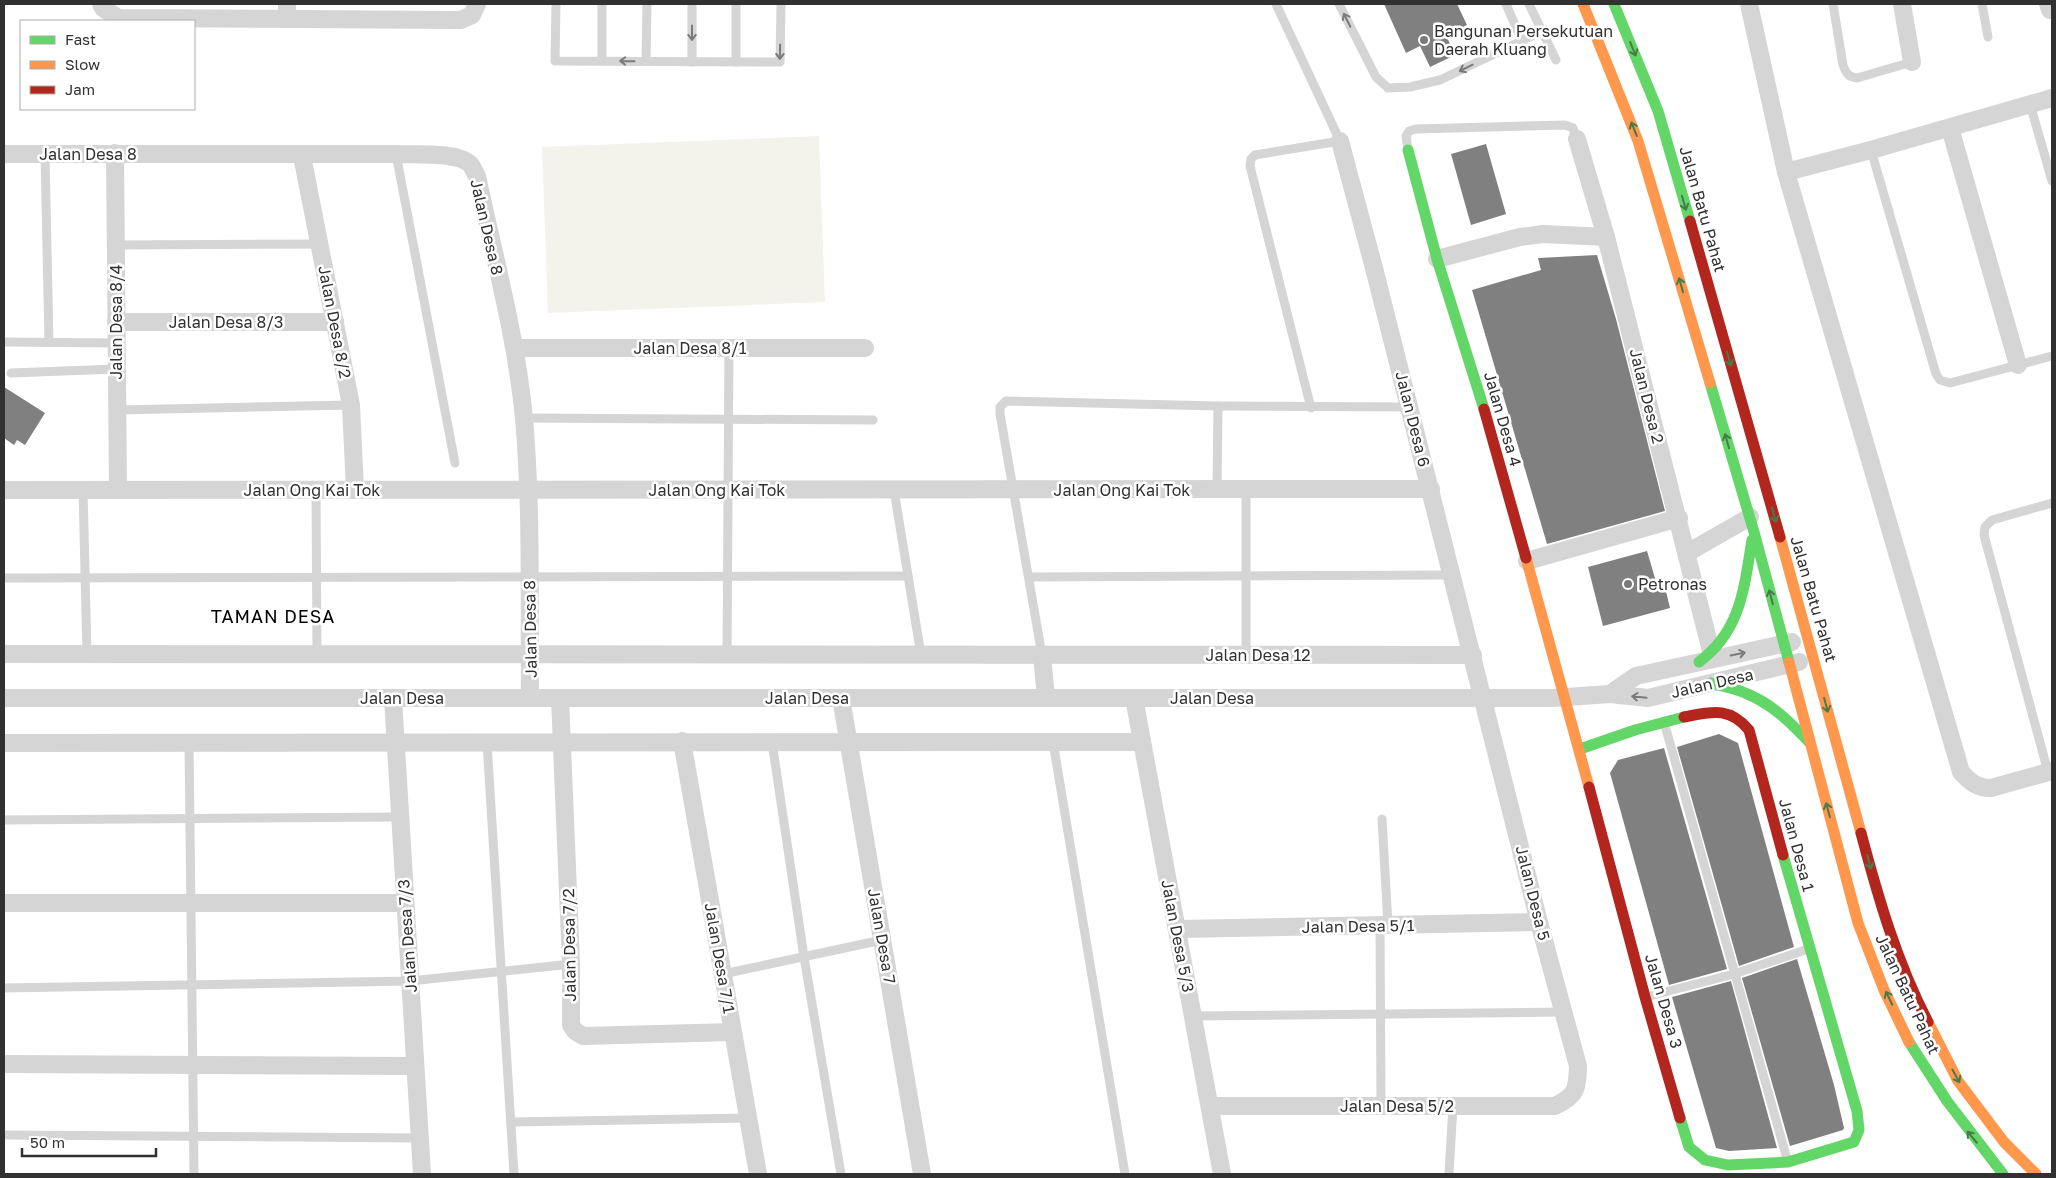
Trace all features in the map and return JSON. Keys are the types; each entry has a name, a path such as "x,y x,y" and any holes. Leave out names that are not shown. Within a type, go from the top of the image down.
{"main road":[{"name":"Jalan Batu Pahat","path":"1582,4 1638,141 1752,524 1858,923 1882,984 1916,1054 1962,1125 2003,1174"},
{"name":"Jalan Batu Pahat","path":"1614,4 1658,111 1814,658 1875,886 1912,991 1958,1081 2004,1142 2036,1174"},
{"name":"Jalan Desa 4","path":"1408,150 1437,259 1482,401 1527,561 1559,697"},
{"path":"1706,658 1722,644 1739,607 1752,524"},
{"path":"1711,683 1748,694 1765,702 1784,717 1810,743"},
{"name":"Jalan Desa 3","path":"1559,697 1580,749 1645,997 1689,1147 1705,1160 1728,1165 1788,1162 1854,1142"},
{"name":"Jalan Desa 1","path":"1580,749 1664,722 1712,712 1735,716 1749,730 1809,949 1857,1111 1859,1130 1854,1142"}],"street":[{"path":"102,4 103,8 118,18 288,11 461,20 472,15 477,4"},
{"path":"1749,4 1786,172 1961,772 1971,783 1983,788 2050,771"},
{"path":"1902,4 1912,62"},
{"path":"1786,172 1871,150 2052,98"},
{"path":"1950,128 2018,366"},
{"name":"Jalan Desa 2","path":"1577,139 1606,237 1679,518 1706,658"},
{"name":"Jalan Desa 6","path":"1340,141 1484,698"},
{"name":"Jalan Desa 8","path":"4,154 115,153 302,156 396,154 449,156 462,159 471,165 477,176 515,348 524,418 528,490 530,698"},
{"name":"Jalan Desa 8/4","path":"115,153 118,490"},
{"name":"Jalan Desa 8/2","path":"302,156 351,405 355,490"},
{"path":"1437,259 1520,237 1543,234 1606,237"},
{"name":"Jalan Desa 8/3","path":"116,322 335,322"},
{"name":"Jalan Desa 8/1","path":"515,348 865,348"},
{"name":"Jalan Ong Kai Tok","path":"4,490 1246,491 1431,489"},
{"path":"1527,561 1679,518"},
{"path":"1687,553 1752,524"},
{"name":"Jalan Desa","path":"1610,694 1636,676 1706,658 1808,638"},
{"path":"4,654 1042,655 1046,698"},
{"name":"Jalan Desa 12","path":"1042,655 1473,655"},
{"name":"Jalan Desa","path":"4,698 1503,698 1610,694 1648,698 1814,658"},
{"name":"Jalan Desa 7/3","path":"393,698 422,1174"},
{"name":"Jalan Desa 7/2","path":"560,698 571,964 571,1024 575,1031 583,1036 733,1032"},
{"name":"Jalan Desa 7","path":"840,698 922,1174"},
{"name":"Jalan Desa 5/3","path":"1134,698 1222,1174"},
{"name":"Jalan Desa 5","path":"1484,698 1578,1066 1577,1088"},
{"path":"4,743 487,743 562,741 849,743 1142,742"},
{"name":"Jalan Desa 7/1","path":"682,742 758,1174"},
{"path":"4,903 405,903"},
{"name":"Jalan Desa 5/1","path":"1177,929 1540,922"},
{"path":"4,1064 415,1066"},
{"name":"Jalan Desa 5/2","path":"1210,1106 1555,1106 1570,1099 1577,1088"}],"lane":[{"path":"556,4 555,61 692,62 780,62 781,4"},
{"path":"602,4 602,61"},
{"path":"646,61 647,4"},
{"path":"692,4 692,62"},
{"path":"736,4 736,62"},
{"path":"1276,4 1340,141 1256,155 1251,159 1250,166 1311,408"},
{"path":"1339,4 1376,77 1388,88 1410,87 1440,80 1542,31"},
{"path":"1506,4 1522,40"},
{"path":"1529,4 1556,60"},
{"path":"1833,4 1843,65 1847,74 1857,78 1912,62"},
{"path":"1982,4 1988,37"},
{"path":"2030,104 2052,181"},
{"path":"1408,150 1406,136 1410,131 1416,129 1565,124 1573,128 1577,139"},
{"path":"1871,150 1936,374 1940,380 1950,383 2052,356"},
{"path":"45,154 49,342"},
{"path":"396,154 455,463"},
{"path":"116,246 320,244"},
{"path":"4,342 116,343"},
{"path":"727,654 729,348"},
{"path":"10,374 116,369"},
{"path":"1042,655 1000,414 1000,407 1006,401 1311,408 1410,407"},
{"path":"117,410 351,405"},
{"path":"1217,490 1218,406"},
{"path":"524,418 873,420"},
{"path":"83,490 87,654"},
{"path":"316,490 317,654"},
{"path":"894,490 921,655"},
{"path":"1246,491 1246,655"},
{"path":"2050,771 1984,535 1985,527 1992,520 2052,503"},
{"path":"1029,577 1453,575"},
{"path":"4,578 908,576"},
{"path":"1664,722 1788,1162"},
{"path":"772,742 804,957 841,1174"},
{"path":"1054,742 1125,1174"},
{"path":"189,743 194,1174"},
{"path":"487,743 514,1174"},
{"path":"4,820 400,817"},
{"path":"1381,1106 1380,1014 1384,925 1382,819"},
{"path":"723,974 882,940"},
{"path":"1645,997 1734,974 1809,949"},
{"path":"4,988 410,981 571,964"},
{"path":"1193,1016 1564,1012"},
{"path":"1449,1174 1453,1106"},
{"path":"511,1122 748,1118"},
{"path":"4,1135 420,1138"}],"shaded area":[{"path":"819,136 825,302 548,313 542,147"}],"building":[{"name":"Bangunan Persekutuan Daerah Kluang","path":"1384,4 1457,4 1467,25 1446,35 1455,55 1430,67 1420,46 1406,53"},
{"path":"1486,144 1506,214 1471,225 1451,154"},
{"path":"1597,255 1616,319 1665,511 1547,544 1472,290 1541,270 1538,258"},
{"path":"4,387 45,413 25,445 17,440 14,445 4,438"},
{"path":"1647,551 1657,585 1664,583 1670,608 1603,626 1588,567"},
{"path":"1719,734 1738,743 1794,947 1739,966 1677,747"},
{"path":"1664,748 1727,969 1669,985 1610,773 1618,760"},
{"path":"1797,959 1834,1085 1844,1128 1843,1130 1790,1146 1742,978"},
{"path":"1731,981 1777,1148 1729,1151 1716,1148 1672,997"}],"traffic: fast":[{"path":"1614,4 1658,111 1690,221"},
{"path":"1408,150 1437,259 1484,409"},
{"path":"1710,383 1754,532 1789,662"},
{"path":"1699,662 1724,637 1732,622 1743,592 1752,540"},
{"path":"1711,683 1741,691 1763,702 1787,720 1809,742"},
{"path":"1580,749 1635,730 1684,717"},
{"path":"1680,1118 1689,1147 1705,1160 1728,1165 1788,1162 1854,1142 1859,1130 1857,1111 1783,855"},
{"path":"1909,1042 1947,1101 2003,1174"}],"traffic: slow":[{"path":"1583,4 1638,141 1710,383"},
{"path":"1780,537 1861,833"},
{"path":"1526,558 1589,787"},
{"path":"1789,662 1858,923 1884,990 1909,1042"},
{"path":"1928,1022 1958,1081 2004,1142 2036,1174"}],"traffic: jam":[{"path":"1690,221 1780,537"},
{"path":"1484,409 1526,558"},
{"path":"1684,717 1711,713 1727,714 1742,722 1749,730 1783,855"},
{"path":"1589,787 1645,997 1680,1118"},
{"path":"1861,833 1881,905 1898,953 1928,1022"}],"place":[{"name":"Bangunan Persekutuan Daerah Kluang","path":"1424,40"},
{"name":"Petronas","path":"1628,584"}],"district":[{"name":"TAMAN DESA","path":"273,616"}]}
